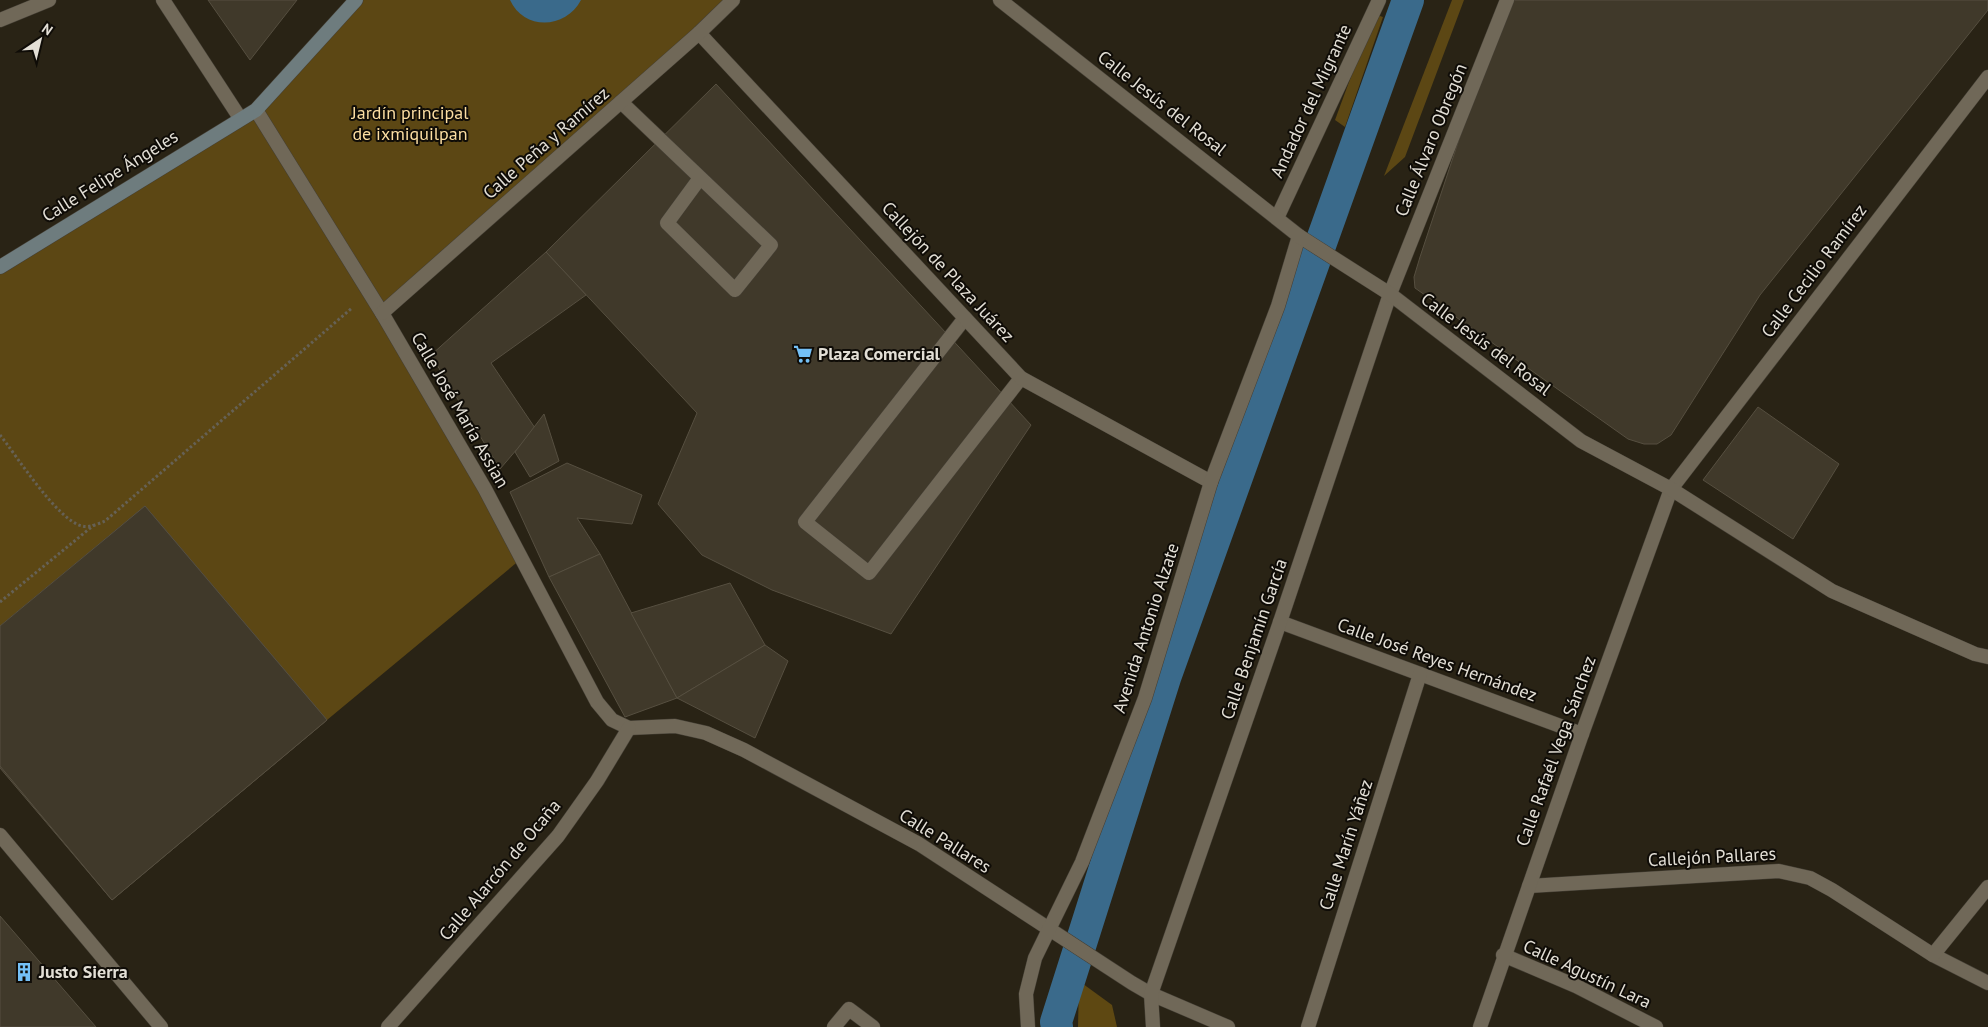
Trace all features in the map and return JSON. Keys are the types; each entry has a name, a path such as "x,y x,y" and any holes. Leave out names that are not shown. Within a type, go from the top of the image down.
{"main road":[{"path":"256,110 356,0"},
{"name":"Calle Felipe Ángeles","path":"0,267 240,118 256,110"}],"street":[{"path":"0,20 49,0"},
{"path":"163,0 240,118"},
{"name":"Calle Peña y Ramírez","path":"382,313 699,33 733,0"},
{"name":"Calle Jesús del Rosal","path":"1000,0 1299,236 1390,294 1581,440 1671,490 1832,591 1975,654 1988,656"},
{"name":"Andador del Migrante","path":"1277,218 1379,0"},
{"name":"Calle Álvaro Obregón","path":"1390,294 1507,0"},
{"name":"Callejón de Plaza Juárez","path":"699,33 1021,378 1211,482"},
{"name":"Calle Cecilio Ramírez","path":"1671,490 1988,77"},
{"path":"621,102 771,245 735,290 667,223 700,178"},
{"name":"Calle José María Assian","path":"256,110 370,293 485,489 597,702 612,720 629,728"},
{"name":"Avenida Antonio Alzate","path":"1028,1027 1026,994 1035,958 1082,862 1145,698 1211,482 1278,306 1299,236"},
{"name":"Calle Benjamín García","path":"1151,994 1280,622 1390,294"},
{"path":"965,318 805,522 869,574 1021,378"},
{"name":"Calle Rafaél Vega Sánchez","path":"1480,1027 1503,955 1671,490"},
{"name":"Calle José Reyes Hernández","path":"1280,622 1582,734"},
{"name":"Calle Marín Yáñez","path":"1308,1027 1420,674"},
{"name":"Calle Pallares","path":"629,728 675,726 706,733 744,750 919,844 1065,941 1151,994 1228,1027"},
{"name":"Calle Alarcón de Ocaña","path":"388,1027 558,836 597,781 629,728"},
{"path":"0,834 161,1027"},
{"name":"Callejón Pallares","path":"1529,886 1779,871 1810,878 1832,890 1933,955 1988,983"},
{"path":"1933,955 1988,887"},
{"name":"Calle Agustín Lara","path":"1503,955 1576,986 1656,1027"},
{"path":"1151,994 1153,1027"},
{"path":"834,1027 849,1008 873,1027"}],"path":[{"path":"0,602 95,525 104,521 370,293"},
{"path":"0,435 56,507 68,519 83,526 95,525"}],"green space":[{"name":"Jardín principal de ixmiquilpan","path":"356,0 733,0 382,313 521,559 327,720 145,506 0,626 0,267 256,110"},
{"path":"1452,0 1464,0 1405,157 1384,176"},
{"path":"1374,14 1383,17 1345,127 1335,120"}],"shaded area":[{"path":"1079,981 1112,1005 1117,1027 1078,1027"}],"water":[{"path":"510,0 581,0 566,17 556,21 545,22 525,17 516,10"}],"building":[{"path":"208,0 297,0 250,60"},
{"path":"1509,0 1988,0 1988,10 1760,295 1671,435 1657,444 1644,444 1628,439 1415,288 1414,277 1420,257 1489,49"},
{"name":"Plaza Comercial","path":"716,84 1031,425 891,634 772,590 702,555 658,504 697,413 546,252"},
{"path":"546,252 586,295 491,363 535,428 500,469 431,355"},
{"path":"1758,407 1839,464 1793,539 1703,480"},
{"path":"544,414 559,461 530,477 515,452"},
{"path":"567,463 642,495 632,524 577,518 600,554 549,577 510,492"},
{"path":"145,506 327,720 112,900 0,768 0,628"},
{"path":"145,506 327,720 112,900 0,766 0,626"},
{"path":"600,554 677,698 625,717 549,577"},
{"path":"730,583 765,645 677,698 631,613"},
{"path":"765,645 788,661 755,738 677,698"},
{"name":"Justo Sierra","path":"0,916 96,1027 0,1027"}],"waterway":[{"path":"1057,1027 1056,1022 1166,675 1408,0"}],"place":[{"name":"Plaza Comercial","path":"803,354"},
{"name":"Justo Sierra","path":"24,972"}]}
